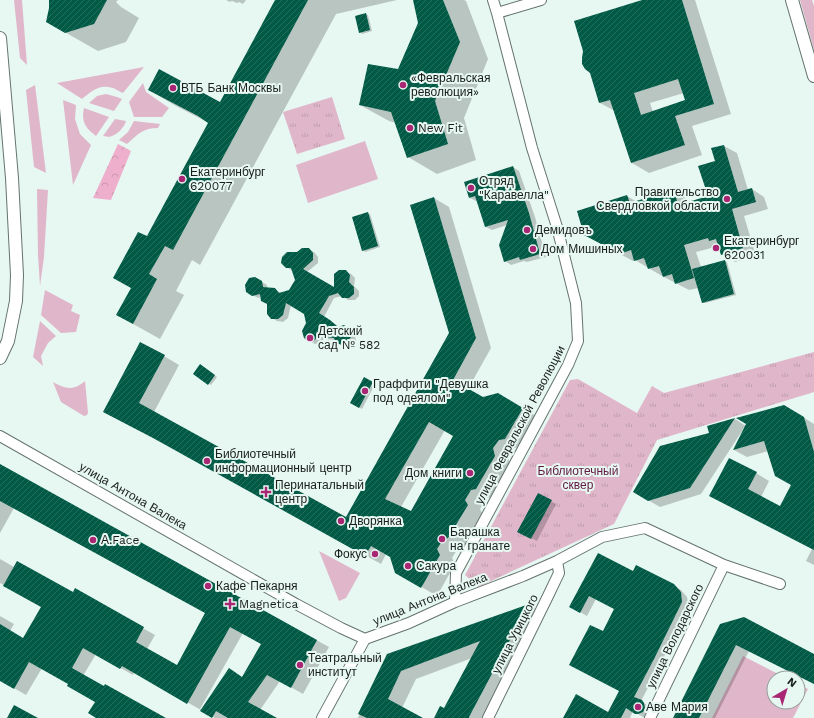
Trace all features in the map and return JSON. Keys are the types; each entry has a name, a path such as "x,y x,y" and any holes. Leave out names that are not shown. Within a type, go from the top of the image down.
{"street":[{"name":"улица Февральской Революции","path":"455,602 456,573 568,365 578,341 576,303 564,252 530,142 498,13 493,0"},
{"path":"498,13 541,0"},
{"path":"792,0 814,76"},
{"path":"0,38 12,178 17,275 16,302 8,340 0,358"},
{"name":"улица Антона Валека","path":"0,436 296,604 365,639 409,623 455,602 523,576 557,561 602,537 645,528 724,565 780,584"},
{"name":"улица Урицкого","path":"488,718 559,573 557,561"},
{"name":"улица Володарского","path":"650,718 724,565"},
{"path":"322,718 365,639"}],"green space":[{"path":"14,0 22,0 27,65 20,58"},
{"path":"800,0 812,0 814,6 814,50"},
{"path":"144,67 123,93 112,88 101,87 94,90 82,99 57,83"},
{"path":"143,83 146,92 169,108 162,117 134,117 129,102"},
{"path":"35,85 46,173 34,167 26,90"},
{"path":"106,94 122,99 114,111 89,103 97,96"},
{"path":"332,97 345,139 297,154 283,112"},
{"path":"63,100 76,105 75,119 80,134 91,145 73,185"},
{"path":"84,108 109,117 96,136 85,124 83,117"},
{"path":"115,119 126,121 124,126 120,131 112,136 103,136"},
{"path":"134,121 160,124 158,128 144,130 127,144 119,140 128,132"},
{"path":"365,141 378,179 308,203 296,165"},
{"path":"118,144 131,151 111,200 93,198"},
{"path":"37,189 48,190 44,257 40,286 38,255"},
{"path":"45,290 73,305 71,311 80,315 76,332 61,333 41,315"},
{"path":"40,321 56,336 48,343 41,356 43,366 33,357"},
{"name":"Библиотечный сквер","path":"814,352 814,392 657,440 614,524 478,587 465,575 570,380 578,379 637,413 652,386 664,393"},
{"path":"85,381 88,413 84,416 61,402 53,382 65,387 73,388"},
{"path":"319,551 360,573 346,598 339,601"},
{"path":"743,656 770,670 766,670 766,710 797,710 793,718 712,718"}],"building":[{"path":"49,0 107,0 94,24 65,33 46,22"},
{"path":"275,0 308,0 173,250 165,246 149,274 157,279 133,324 116,315 131,288 113,278 138,232 147,236 208,123 198,116 148,90 159,69 220,102"},
{"name":"«Февральская революция»","path":"413,0 443,0 460,42 435,101 448,144 407,158 391,112 359,105 368,64 398,69 418,23"},
{"path":"642,0 682,0 714,104 675,116 685,145 631,163 610,100 599,103 590,73 582,64 583,51 574,21","holes":["678,79 685,100 641,115 634,93"]},
{"path":"366,13 370,30 359,33 355,16"},
{"path":"724,145 738,192 752,188 756,202 732,209 743,248 721,255 716,239 709,241 708,238 684,245 694,278 675,284 672,274 663,277 659,266 648,269 644,258 634,261 631,250 620,254 584,235 577,211 627,195 630,203 674,189 678,205 708,196 698,166 715,161 711,148"},
{"path":"513,166 529,213 540,254 520,260 519,257 504,262 499,245 508,220 485,227 475,196 469,198 464,182"},
{"path":"434,197 476,338 453,380 483,397 498,393 523,408 505,439 499,440 493,448 495,456 476,489 471,490 465,500 468,505 448,538 443,540 437,549 440,555 421,588 395,573 390,557 371,546 365,556 153,438 103,412 140,342 165,355 139,403 346,517 449,333 410,205","holes":["429,422 453,436 411,511 385,499"]},
{"path":"368,212 378,246 362,251 352,217"},
{"path":"302,248 309,248 313,253 313,260 303,269 334,287 334,274 339,270 346,270 350,275 349,282 354,287 354,294 349,298 342,298 338,293 329,296 319,313 338,327 344,325 349,329 351,337 342,345 336,343 334,338 318,336 315,340 309,342 304,338 302,331 306,323 304,314 286,303 283,315 278,319 271,319 267,314 267,304 261,301 260,294 252,296 246,292 245,285 249,278 255,277 262,281 263,287 275,288 279,293 289,290 295,280 291,268 286,268 281,263 282,257 287,252 297,252"},
{"path":"725,260 734,294 702,303 692,269"},
{"path":"200,364 215,375 208,385 193,374"},
{"path":"364,377 373,382 359,408 350,403"},
{"path":"784,405 804,417 814,452 814,550 709,496 729,458 757,472 748,489 780,506 791,485 775,476 764,441 733,450 746,424 736,418"},
{"path":"735,418 690,488 648,501 633,492 660,446 709,433 707,426"},
{"path":"0,464 317,640 291,688 267,675 248,702 277,718 228,718 216,711 212,718 200,711 229,668 242,677 261,644 230,627 187,704 122,666 120,669 83,648 72,668 104,686 105,684 166,718 96,718 88,713 95,702 67,686 68,684 29,662 14,689 0,681 0,624 23,638 41,607 3,586 17,561 73,592 75,588 144,627 136,642 177,665 205,613 0,501"},
{"path":"538,493 552,500 531,539 517,532"},
{"path":"598,553 633,571 636,565 674,584 681,592 682,602 634,697 642,700 644,703 645,708 643,712 635,714 626,708 621,718 563,718 576,694 608,712 619,691 569,665 590,625 603,631 614,609 589,596 580,613 569,607"},
{"path":"529,604 469,718 434,718 440,706 444,708 480,641 401,671 388,699 423,718 367,718 358,714 387,654"},
{"path":"744,617 814,654 814,684 806,680 806,670 786,670 736,645 699,718 673,718 720,624"},
{"path":"14,705 38,718 7,718"}],"place":[{"name":"«Февральская революция»","path":"403,85"},
{"name":"ВТБ Банк Москвы","path":"173,88"},
{"name":"New Fit","path":"410,128"},
{"name":"Екатеринбург 620077","path":"182,179"},
{"name":"Отряд \"Каравелла\"","path":"471,188"},
{"name":"Правительство Свердловкой области","path":"727,199"},
{"name":"Демидовъ","path":"527,230"},
{"name":"Екатеринбург 620031","path":"716,248"},
{"name":"Дом Мишиных","path":"533,249"},
{"name":"Детский сад № 582","path":"310,338"},
{"name":"Граффити \"Девушка под одеялом\"","path":"365,391"},
{"name":"Библиотечный информационный центр","path":"207,461"},
{"name":"Дом книги","path":"470,473"},
{"name":"Перинатальный центр","path":"266,492"},
{"name":"Дворянка","path":"341,521"},
{"name":"Барашка на гранате","path":"442,539"},
{"name":"А.Face","path":"93,540"},
{"name":"Фокус","path":"375,554"},
{"name":"Сакура","path":"408,566"},
{"name":"Кафе Пекарня","path":"208,586"},
{"name":"Magnetica","path":"230,604"},
{"name":"Театральный институт","path":"300,665"},
{"name":"Аве Мария","path":"638,707"}]}
